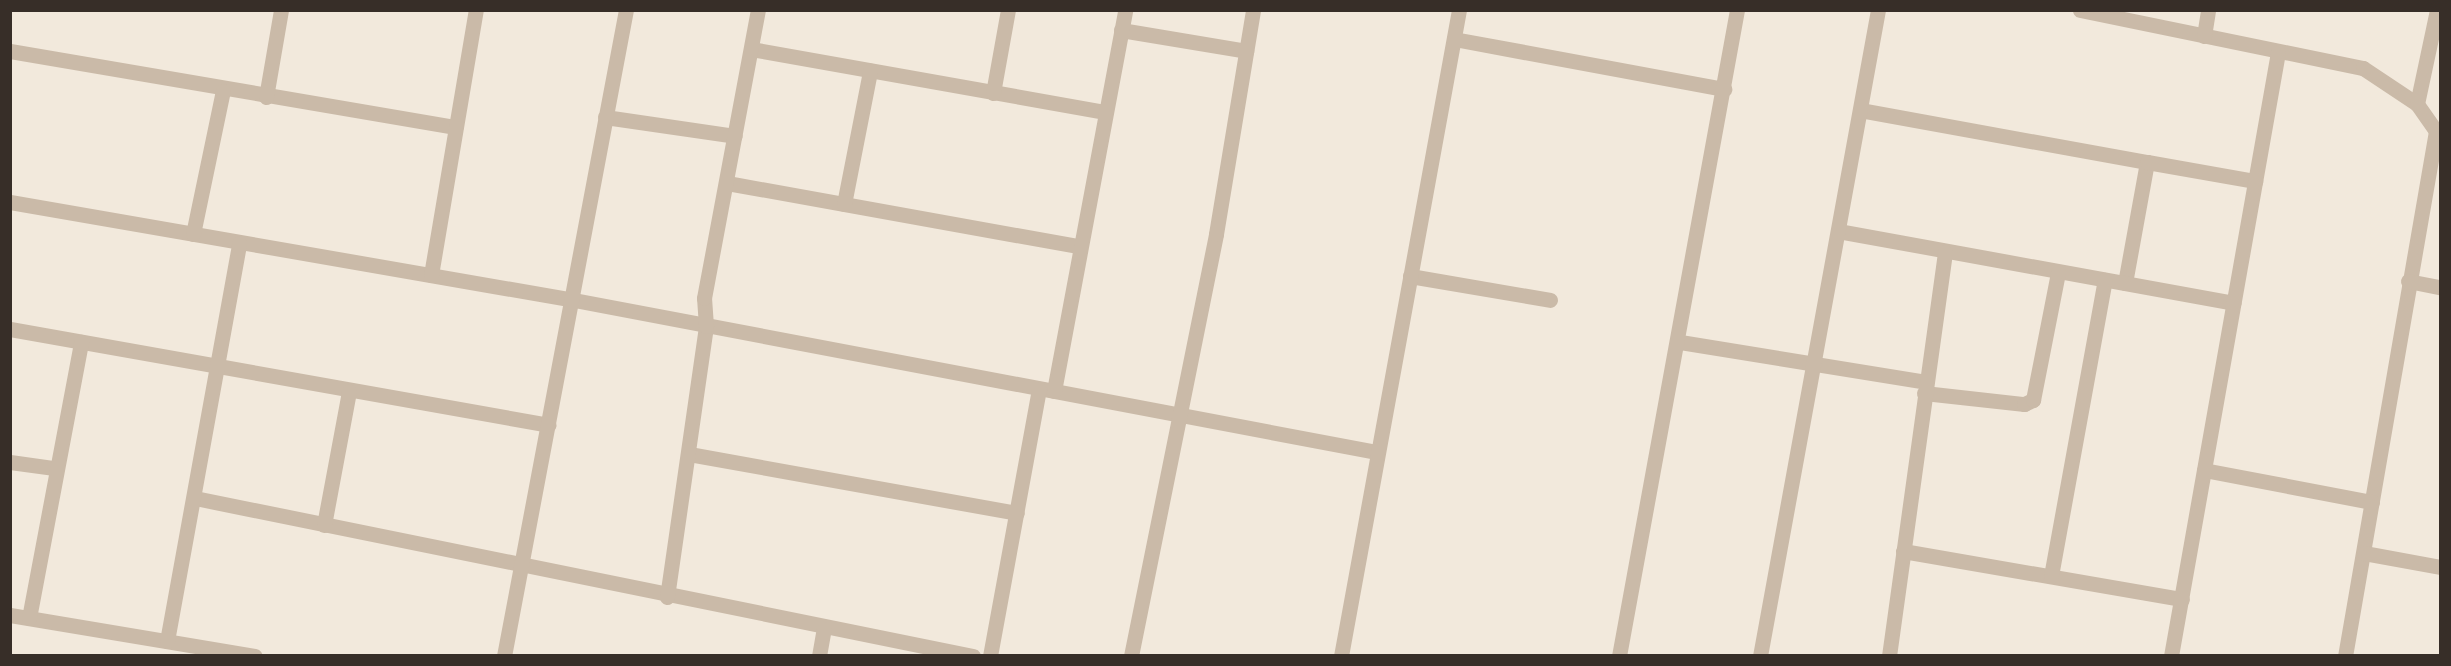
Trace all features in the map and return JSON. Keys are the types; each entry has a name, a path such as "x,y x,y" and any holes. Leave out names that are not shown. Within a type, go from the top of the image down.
{"street":[{"path":"266,97 281,10"},
{"path":"431,275 476,10"},
{"path":"504,656 574,300 626,10"},
{"path":"667,597 706,326 704,298 758,10"},
{"path":"993,93 1008,10"},
{"path":"990,656 1017,513 1078,246 1125,10"},
{"path":"1131,656 1176,414 1214,245 1253,10"},
{"path":"1341,656 1376,452 1459,10"},
{"path":"1619,656 1680,342 1737,10"},
{"path":"1760,656 1812,361 1878,10"},
{"path":"2204,36 2208,10"},
{"path":"2417,104 2437,10"},
{"path":"2084,11 2363,68 2417,104 2438,131 2408,281 2345,656"},
{"path":"1121,30 1246,51"},
{"path":"1454,39 1724,89"},
{"path":"751,49 1105,112"},
{"path":"10,51 223,91 456,126"},
{"path":"2171,656 2278,52"},
{"path":"844,204 870,70"},
{"path":"193,234 223,91"},
{"path":"1860,110 2255,181"},
{"path":"605,117 735,136"},
{"path":"2125,284 2147,162"},
{"path":"727,183 1078,246"},
{"path":"10,202 574,300 1376,452"},
{"path":"1838,231 2233,303"},
{"path":"167,641 195,498 239,243"},
{"path":"1889,656 1945,252"},
{"path":"1680,342 1812,361 1925,387 2024,404 2033,400 2058,272"},
{"path":"1410,276 1550,300"},
{"path":"2051,576 2104,280"},
{"path":"2408,281 2440,287"},
{"path":"10,329 217,369 549,425"},
{"path":"29,618 53,468 81,342"},
{"path":"324,525 349,391"},
{"path":"689,454 1017,513"},
{"path":"10,462 53,468"},
{"path":"2204,470 2372,502"},
{"path":"195,498 824,629 973,656"},
{"path":"1903,551 2182,599"},
{"path":"2364,553 2440,567"},
{"path":"10,615 255,656"},
{"path":"819,656 824,629"}]}
